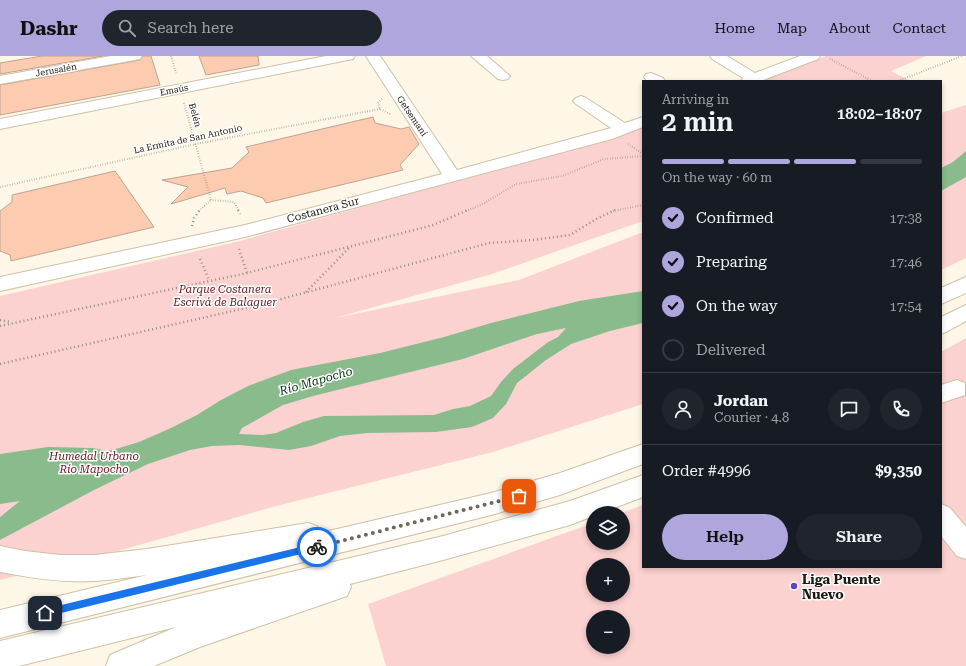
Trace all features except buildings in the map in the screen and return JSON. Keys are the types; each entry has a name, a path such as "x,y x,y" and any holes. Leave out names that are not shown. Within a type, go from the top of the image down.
{"main road":[{"name":"Jerusalén","path":"0,80 135,56"},
{"name":"Emaús","path":"0,124 348,56"},
{"name":"Getsemaní","path":"373,56 452,176"},
{"path":"478,56 503,76"},
{"path":"717,56 751,80 813,56"},
{"path":"581,101 623,129"},
{"name":"Costanera Sur","path":"0,284 239,232 606,136 642,122"},
{"path":"942,296 966,284"},
{"path":"942,325 966,312"},
{"path":"0,624 492,504 560,484 642,454"},
{"path":"0,656 443,548 570,513 642,486"},
{"path":"942,517 966,547"},
{"path":"0,559 25,564 60,568 94,568 147,562 351,529 423,521"},
{"path":"121,666 172,642 204,630 319,594 443,548"}],"path":[{"name":"Belén","path":"171,56 211,200"},
{"path":"825,56 870,80"},
{"path":"901,80 962,56"},
{"name":"La Ermita de San Antonio","path":"0,187 196,144 380,109"},
{"path":"0,326 247,273 350,247 433,225 481,205 516,184 562,176 604,159 642,156"},
{"path":"209,280 193,242 192,221 198,212 211,200 234,202 242,219 239,232 247,273"},
{"path":"0,364 231,312 489,242 533,240 570,235 598,218 618,209 642,205"},
{"path":"306,292 350,247"},
{"path":"0,320 14,322"}],"green space":[{"path":"826,56 926,56 891,71 908,80 764,80"},
{"path":"966,105 966,258 942,270 942,113"},
{"name":"Humedal Urbano Río Mapocho","path":"642,127 642,221 492,274 335,318 519,280 642,232 642,404 493,452 276,506 111,553 0,580 0,296 240,241 618,136"},
{"name":"Liga Puente Nuevo","path":"966,338 966,666 386,666 368,604 586,526 586,550 630,550 630,510 642,505 642,568 942,568 942,351"}],"water":[{"path":"966,151 966,177 942,190 942,168 953,162"},
{"name":"Río Mapocho","path":"642,291 642,323 610,331 571,344 546,360 517,383 506,404 493,418 472,427 436,432 367,433 340,436 311,446 289,450 240,445 212,446 190,450 148,464 94,490 0,540 0,517 20,501 0,504 0,454 48,447 93,448 107,451 119,448 139,442 171,428 248,386 291,370 380,353 444,337 491,323 579,301","holes":["566,328 558,337 548,342 513,369 491,396 470,406 453,409 434,415 324,416 303,422 276,433 263,435 239,434 242,428 283,405 313,396 463,359 537,334"]}],"way so far":[{"path":"317,547 519,496"}],"place":[{"name":"Liga Puente Nuevo","path":"794,586"}],"route":[{"path":"45,613 317,547"}],"park label":[{"name":"Parque Costanera Escrivá de Balaguer","path":"225,295"}]}
